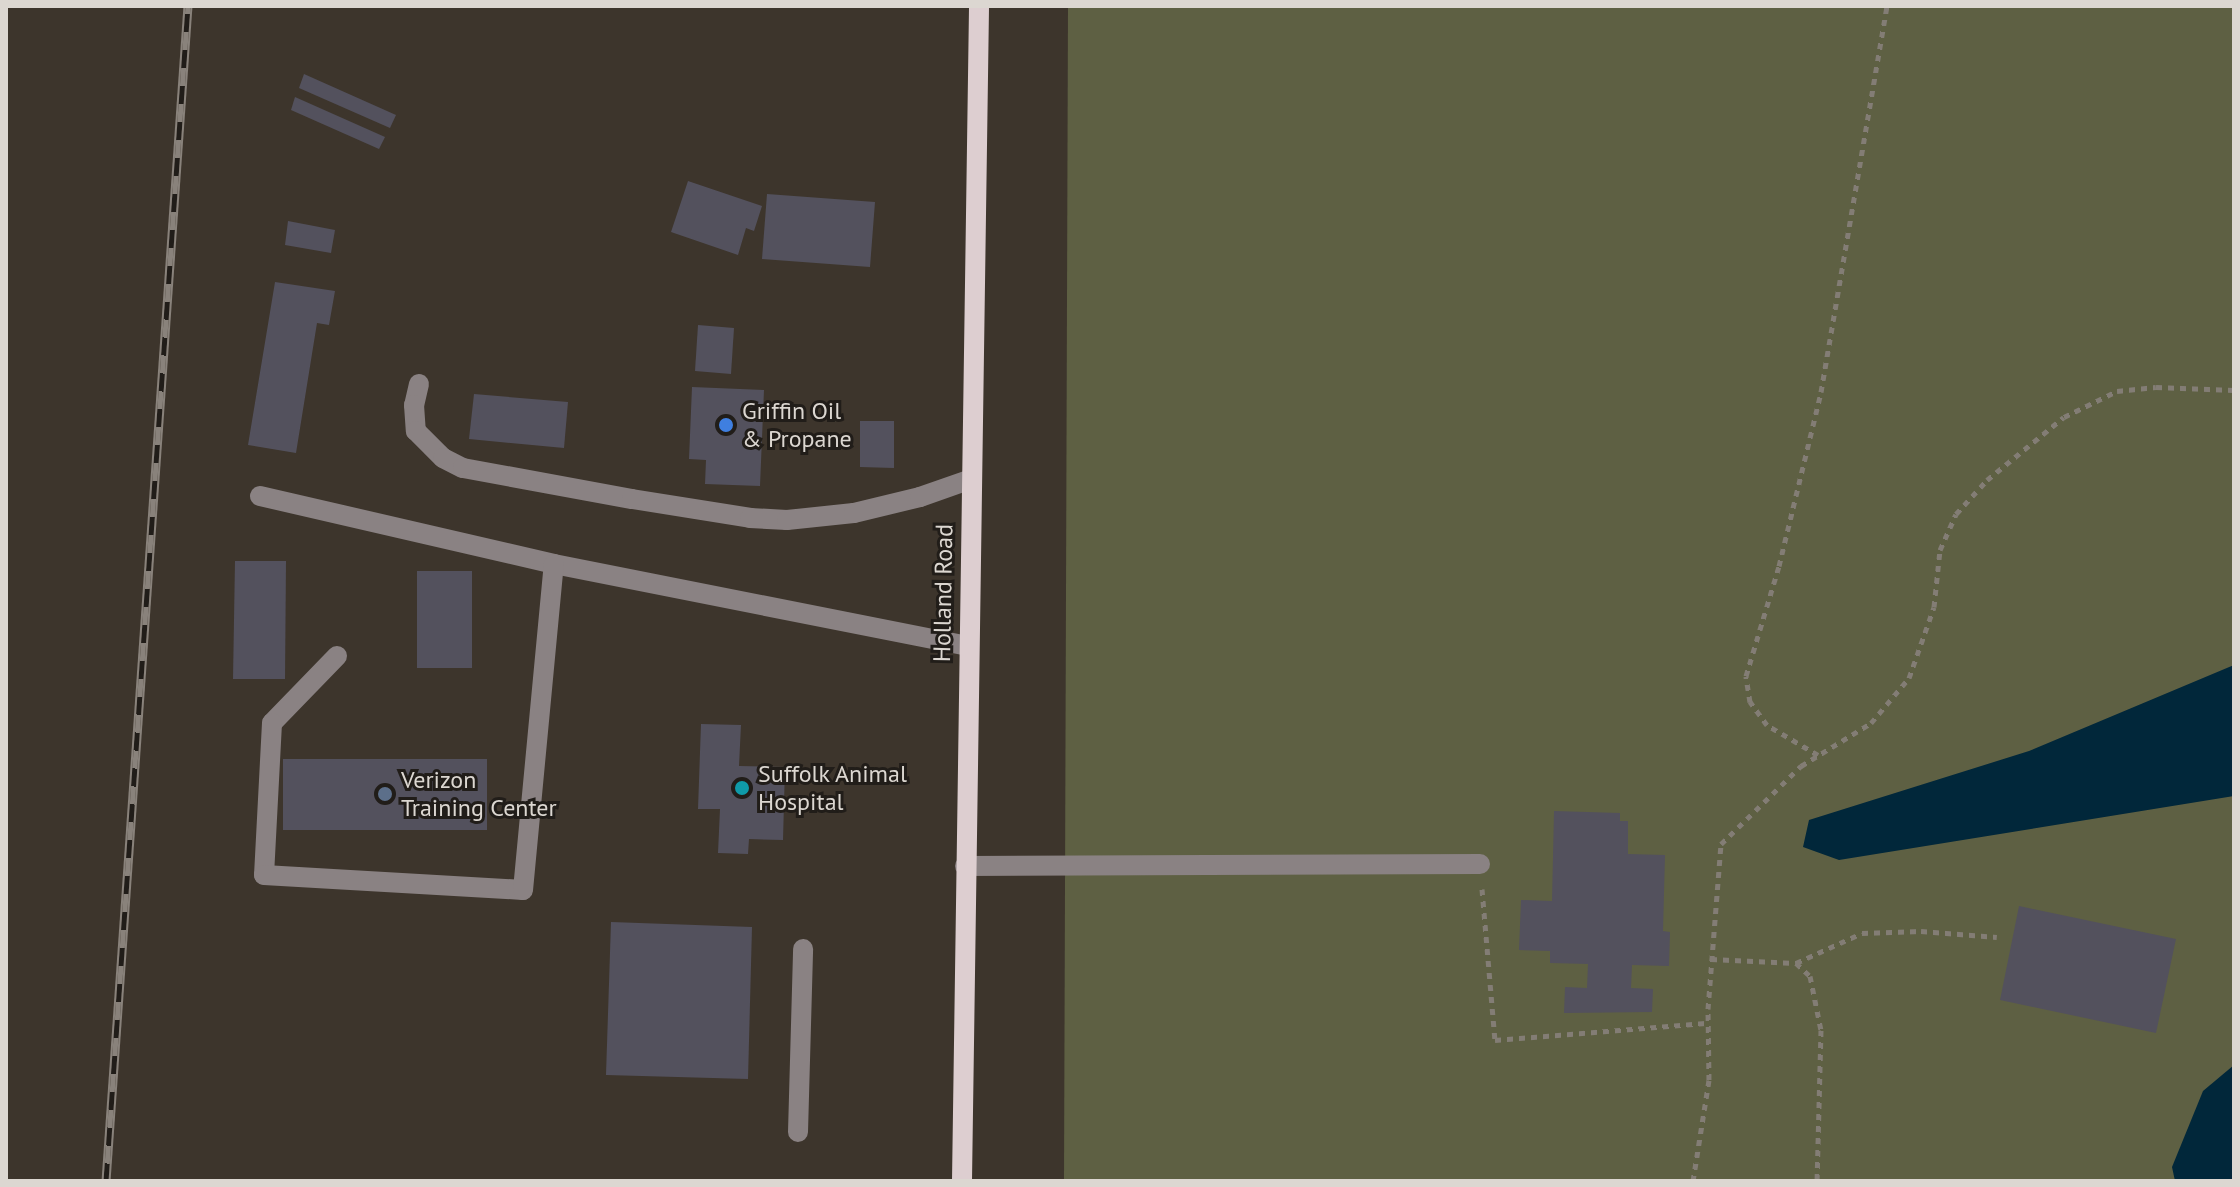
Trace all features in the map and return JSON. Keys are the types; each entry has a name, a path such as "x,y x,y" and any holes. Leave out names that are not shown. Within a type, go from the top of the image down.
{"main road":[{"name":"Holland Road","path":"962,1181 979,6"}],"street":[{"path":"419,384 414,405 416,431 443,458 463,468 632,499 750,518 787,520 854,513 920,497 971,479"},
{"path":"260,496 554,564 968,646"},
{"path":"337,656 272,723 264,875 523,890 554,564"},
{"path":"965,866 1480,864"},
{"path":"798,1132 803,949"}],"path":[{"path":"1818,755 1767,725 1750,702 1746,676 1779,566 1821,392 1887,6"},
{"path":"1693,1181 1709,1080 1711,959 1721,844 1818,755 1871,723 1909,678 1934,607 1940,550 1956,514 1987,480 2064,417 2117,391 2156,387 2234,390"},
{"path":"1480,864 1495,1040 1708,1023"},
{"path":"1711,959 1796,963 1862,933 1921,931 1997,937"},
{"path":"1796,963 1810,976 1821,1030 1817,1181"}],"green space":[{"path":"1068,6 2234,6 2234,1181 1064,1181"}],"water":[{"path":"2234,665 2234,796 1839,860 1803,847 1809,820 2029,751"},
{"path":"2234,1065 2234,1181 2175,1181 2172,1167 2203,1091"}],"building":[{"path":"304,74 396,115 390,128 299,88"},
{"path":"295,97 385,137 379,149 291,110"},
{"path":"688,181 762,206 754,231 746,228 738,255 671,232"},
{"path":"767,194 875,202 870,267 762,259"},
{"path":"288,221 335,230 331,253 285,245"},
{"path":"275,282 335,291 329,325 317,323 296,453 248,445"},
{"path":"698,325 734,328 731,374 695,371"},
{"name":"Griffin Oil & Propane","path":"692,387 764,390 760,486 705,484 706,460 689,459"},
{"path":"474,394 568,402 564,448 469,439"},
{"path":"860,421 894,421 894,468 860,467"},
{"path":"235,561 286,561 285,679 233,679"},
{"path":"417,571 472,571 472,668 417,668"},
{"name":"Suffolk Animal Hospital","path":"701,724 741,725 739,766 785,767 783,840 749,839 748,854 718,853 720,809 698,809"},
{"name":"Verizon Training Center","path":"283,759 487,759 487,830 283,830"},
{"path":"1554,811 1620,813 1620,821 1628,821 1628,854 1665,855 1663,931 1670,932 1669,966 1632,965 1631,988 1653,989 1652,1012 1564,1013 1565,987 1587,988 1588,964 1550,963 1550,951 1519,950 1521,900 1552,901"},
{"path":"2019,906 2176,939 2156,1033 2000,1000"},
{"path":"611,922 752,927 748,1079 606,1075"}],"railway":[{"path":"106,1181 188,6"}],"place":[{"name":"Griffin Oil & Propane","path":"726,425"},
{"name":"Suffolk Animal Hospital","path":"742,788"},
{"name":"Verizon Training Center","path":"385,794"}]}
